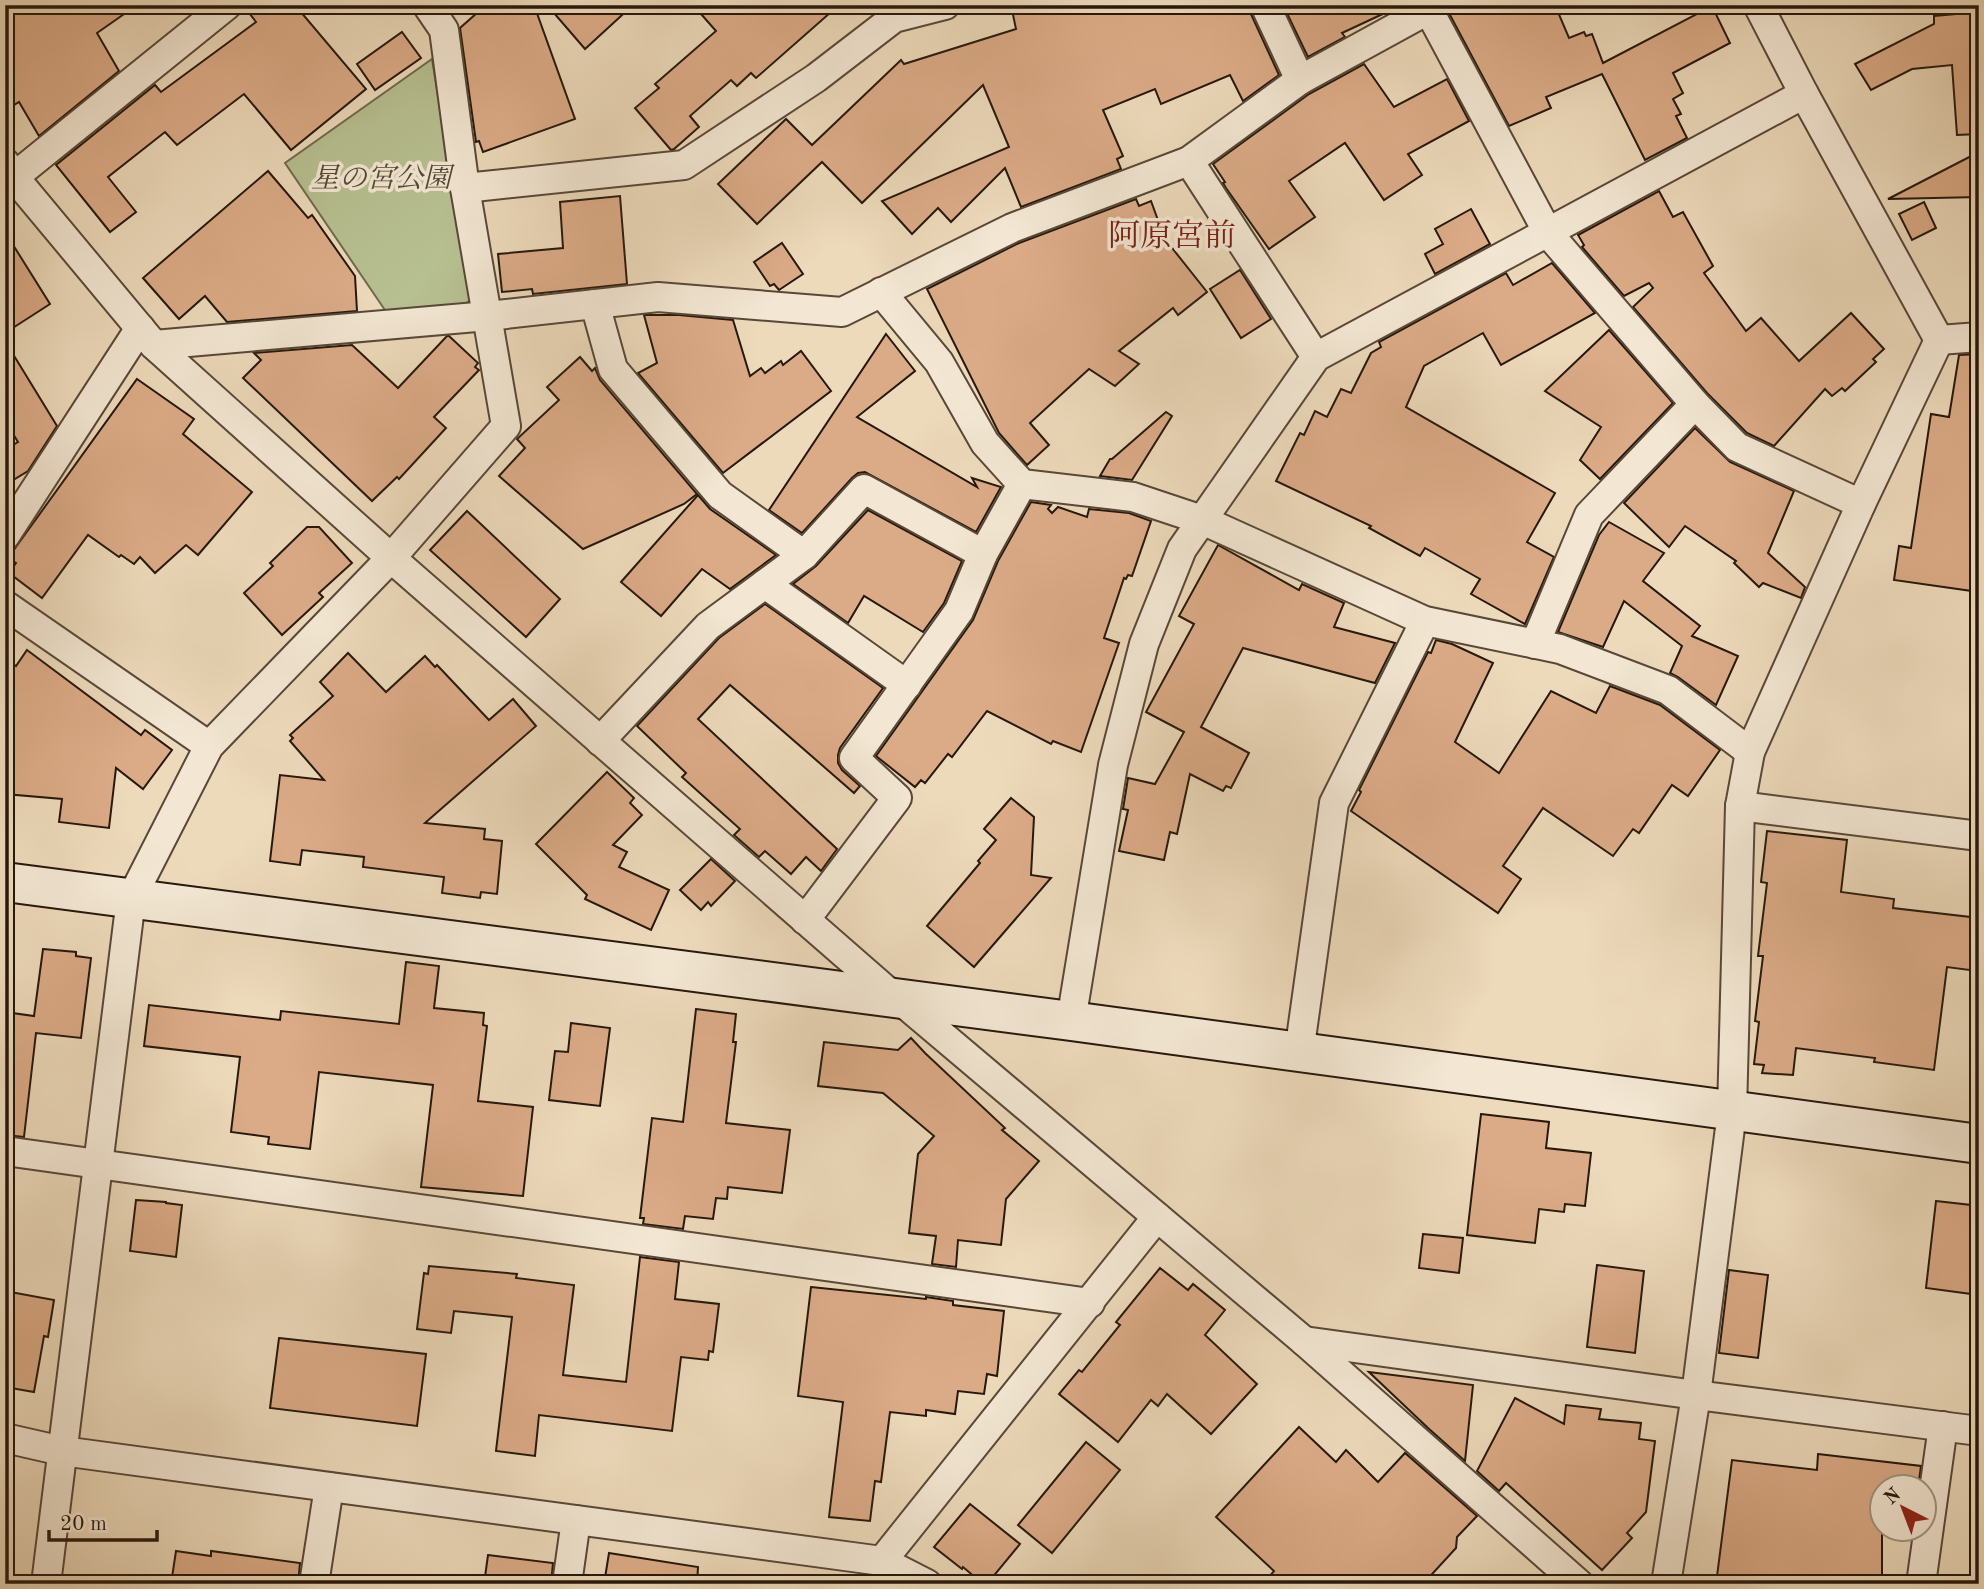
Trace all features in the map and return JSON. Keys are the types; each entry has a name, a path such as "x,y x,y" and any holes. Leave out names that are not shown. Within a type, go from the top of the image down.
{"street":[{"path":"227,5 8,173 147,337 391,558 805,920 1304,1340 1579,1584"},
{"path":"46,1584 131,899 209,746 391,558 506,426 465,188 444,30 427,5"},
{"path":"465,188 684,165 816,78 894,18 945,5"},
{"path":"1265,5 1300,80"},
{"path":"1758,5 1939,340"},
{"path":"147,337 488,316 658,297 842,312 1012,228 1189,161 1300,80 1432,7 1548,233 1695,404 1737,447 1861,504"},
{"path":"1071,1021 1113,765 1144,644 1182,549 1316,357 1804,94"},
{"path":"1189,161 1316,357"},
{"path":"881,292 939,362 985,443 1022,484 1133,497 1202,520 1425,621 1560,649 1668,690 1750,752"},
{"path":"594,304 613,369 720,495 804,555"},
{"path":"5,536 147,337"},
{"path":"1939,340 1979,337"},
{"path":"1666,1584 1696,1395 1732,1112 1740,806 1750,752 1861,504 1939,340"},
{"path":"1535,644 1589,515 1695,404"},
{"path":"805,920 897,798 854,758 959,611 983,554 1022,484"},
{"path":"600,741 708,626 804,555 864,489 983,554"},
{"path":"765,584 906,685"},
{"path":"5,605 209,746"},
{"path":"1299,1053 1334,803 1425,621"},
{"path":"1740,806 1979,836"},
{"path":"5,882 1071,1021 1979,1144"},
{"path":"5,1151 1090,1303"},
{"path":"882,1561 1157,1217"},
{"path":"1304,1340 1696,1395 1979,1431"},
{"path":"1921,1584 1943,1426"},
{"path":"5,1438 62,1451 882,1561 927,1584"},
{"path":"314,1584 329,1487"},
{"path":"567,1584 576,1520"}],"green space":[{"name":"星の宮公園","path":"432,59 471,299 459,310 389,316 285,163"}],"building":[{"path":"5,5 137,5 97,33 119,71 39,136 19,102 14,105 5,89"},
{"path":"243,5 295,5 366,89 291,150 244,94 177,145 165,132 108,177 136,212 110,232 56,165 155,85 161,92 256,22"},
{"path":"486,5 534,5 575,119 483,152 479,141 476,142 460,28"},
{"path":"547,5 633,5 585,49"},
{"path":"693,5 839,5 756,78 751,73 737,86 731,80 690,116 699,127 671,150 635,108 659,88 655,84 716,31"},
{"path":"1011,5 1249,5 1279,75 1243,101 1230,75 1161,104 1155,89 1103,110 1123,156 1117,159 1121,169 1021,207 1005,168 951,222 938,208 912,234 882,201 1009,147 983,85 862,203 822,162 757,224 718,184 786,119 812,145 901,60 904,64 1016,29"},
{"path":"1283,5 1402,5 1342,33 1345,37 1308,57"},
{"path":"1454,5 1555,5 1569,38 1584,32 1586,36 1592,34 1603,63 1712,6 1730,43 1673,73 1683,93 1673,99 1681,114 1676,116 1687,138 1645,160 1602,74 1546,97 1551,108 1509,126 1450,15"},
{"path":"1979,12 1979,134 1957,135 1952,65 1912,69 1871,90 1855,64 1934,24 1934,16"},
{"path":"402,32 421,58 375,90 357,64"},
{"path":"1364,64 1394,107 1447,79 1469,121 1408,154 1422,175 1384,200 1345,143 1289,181 1315,217 1269,249 1226,188 1213,164 1309,94"},
{"path":"1979,152 1979,197 1888,199"},
{"path":"268,171 308,218 312,215 355,276 357,311 227,322 205,296 179,319 143,278"},
{"path":"1659,191 1673,217 1683,212 1713,266 1704,273 1746,331 1761,318 1799,361 1851,313 1884,349 1873,359 1876,362 1845,391 1842,388 1832,396 1825,389 1774,446 1747,433 1707,393 1633,307 1653,288 1649,283 1624,296 1582,247 1584,245 1578,235"},
{"path":"620,196 627,284 533,294 532,289 502,292 498,254 563,248 560,202"},
{"path":"1136,199 1139,206 1151,201 1161,234 1207,292 1178,315 1173,308 1119,351 1139,364 1115,386 1089,369 1030,423 1049,445 1027,465 999,433 927,289 1019,243"},
{"path":"1924,202 1936,228 1912,240 1899,214"},
{"path":"1471,209 1490,244 1435,274 1425,254 1443,244 1435,229"},
{"path":"5,232 50,304 5,333"},
{"path":"782,243 803,274 779,290 774,284 770,286 754,262"},
{"path":"1552,263 1595,313 1501,365 1483,333 1424,366 1406,407 1555,493 1527,542 1554,557 1525,624 1471,594 1480,579 1425,548 1420,556 1369,528 1371,526 1276,481 1300,433 1304,435 1315,411 1327,417 1341,389 1351,393 1371,353 1381,347 1379,342 1506,273 1513,285"},
{"path":"1240,270 1271,319 1241,338 1210,289"},
{"path":"644,315 733,320 750,376 761,368 765,373 781,361 783,365 801,351 831,391 723,473 638,373 657,363"},
{"path":"1609,330 1673,403 1600,479 1580,460 1601,427 1545,391"},
{"path":"886,334 915,371 857,417 977,487 972,478 1001,487 976,532 865,472 852,478 802,533 769,510"},
{"path":"447,336 478,363 475,367 479,370 434,417 446,428 399,479 397,477 372,501 243,378 261,360 254,353 352,345 398,388"},
{"path":"5,341 57,426 28,471 5,485 5,450 18,442 5,421"},
{"path":"1979,354 1979,592 1894,580 1899,546 1911,548 1931,414 1949,417 1959,355"},
{"path":"580,357 592,371 595,368 600,380 697,494 684,504 583,549 499,476 525,448 517,439 559,400 547,387"},
{"path":"137,379 194,419 183,434 252,492 198,555 186,545 155,573 140,557 134,564 88,535 42,598 9,573 16,563 8,558"},
{"path":"1166,412 1172,416 1132,480 1100,476 1110,459"},
{"path":"1695,428 1730,462 1794,491 1768,553 1805,587 1801,598 1763,583 1759,587 1734,563 1736,561 1685,526 1669,547 1624,503"},
{"path":"698,495 710,509 776,555 730,589 702,569 661,616 621,582"},
{"path":"1031,502 1051,505 1048,509 1052,513 1058,507 1087,517 1089,509 1129,513 1151,521 1132,576 1124,578 1104,638 1119,643 1081,752 1053,741 1051,744 987,711 952,757 948,754 925,783 921,780 915,787 876,756 973,620 998,561"},
{"path":"868,510 962,561 944,603 923,632 864,596 848,623 793,584 816,566"},
{"path":"467,511 560,599 526,637 430,550"},
{"path":"1609,522 1664,553 1643,581 1700,626 1692,636 1738,656 1716,705 1670,673 1682,646 1624,601 1603,647 1558,632 1599,535"},
{"path":"307,527 319,527 352,563 319,593 323,597 282,635 244,593 273,566 270,563"},
{"path":"1218,545 1299,590 1302,584 1344,603 1334,627 1395,643 1375,683 1243,648 1201,727 1249,753 1231,788 1226,786 1223,791 1190,774 1177,834 1170,832 1164,860 1119,851 1128,810 1123,809 1128,778 1155,784 1184,732 1146,712 1194,624 1179,616"},
{"path":"765,604 883,688 840,748 838,755 842,770 860,786 854,793 730,685 698,719 837,849 821,871 806,857 791,874 765,851 759,857 734,835 740,829 682,777 686,773 637,726 719,638"},
{"path":"1436,640 1452,644 1493,663 1455,742 1499,773 1551,691 1596,713 1610,686 1660,705 1720,750 1688,796 1672,785 1639,833 1633,829 1613,856 1543,808 1503,866 1521,879 1498,913 1351,811 1361,792 1359,790"},
{"path":"27,650 141,735 145,730 172,750 143,789 116,768 109,828 59,822 62,799 5,794 5,658 16,666"},
{"path":"348,653 386,692 425,656 435,667 437,665 489,720 513,699 536,726 425,823 485,829 484,839 502,841 497,894 481,892 480,898 442,893 444,877 363,867 364,857 302,850 300,865 270,861 280,775 324,780 290,741 293,738 290,735 333,696 320,682"},
{"path":"607,772 634,798 630,803 642,815 613,845 627,852 619,867 669,890 651,930 585,899 587,895 536,844"},
{"path":"1011,798 1034,817 1031,875 1051,878 974,967 927,926 996,840 984,829"},
{"path":"1767,831 1847,840 1841,892 1894,899 1893,908 1979,918 1977,971 1947,967 1934,1070 1874,1062 1875,1058 1796,1048 1793,1075 1762,1073 1764,1065 1754,1064 1759,1022 1755,1021 1763,956 1758,956 1767,883 1761,882"},
{"path":"711,859 735,881 711,906 708,902 701,910 680,890"},
{"path":"43,949 76,952 76,956 91,958 81,1038 36,1033 24,1137 5,1135 5,1012 34,1016"},
{"path":"406,962 439,966 434,1008 484,1013 483,1025 487,1026 478,1101 533,1107 523,1196 421,1187 433,1085 319,1072 310,1149 268,1144 269,1137 231,1132 240,1057 144,1046 149,1005 280,1020 281,1011 399,1024"},
{"path":"696,1009 736,1014 733,1042 736,1042 726,1123 790,1130 782,1193 728,1187 727,1199 716,1198 713,1219 685,1216 683,1229 643,1224 644,1218 640,1218 652,1118 683,1122"},
{"path":"571,1023 610,1028 600,1106 549,1100 555,1051 568,1052"},
{"path":"911,1038 1005,1128 1002,1130 1039,1161 1006,1199 1001,1245 958,1240 956,1267 932,1264 936,1236 909,1233 918,1154 934,1136 883,1093 818,1086 824,1042 898,1050"},
{"path":"1481,1114 1549,1122 1546,1148 1591,1153 1585,1206 1565,1204 1564,1212 1539,1209 1535,1243 1467,1235"},
{"path":"136,1200 182,1205 176,1257 130,1251"},
{"path":"1936,1201 1971,1205 1970,1213 1979,1214 1979,1295 1926,1288"},
{"path":"1423,1234 1463,1238 1459,1273 1419,1268"},
{"path":"640,1257 679,1262 675,1299 719,1304 713,1352 709,1351 708,1360 681,1357 672,1431 539,1415 535,1456 496,1451 512,1317 454,1311 451,1333 417,1329 424,1273 428,1274 429,1266 517,1274 516,1278 574,1285 563,1375 626,1382"},
{"path":"1597,1265 1644,1271 1635,1353 1587,1347"},
{"path":"1160,1268 1188,1290 1193,1284 1225,1310 1205,1335 1257,1384 1211,1434 1167,1394 1158,1406 1151,1400 1118,1442 1059,1394 1079,1370 1082,1372 1120,1325 1116,1322"},
{"path":"1729,1270 1768,1275 1758,1358 1719,1353"},
{"path":"811,1287 926,1297 953,1301 953,1305 1004,1311 997,1376 987,1374 984,1394 958,1391 955,1414 926,1410 926,1416 890,1412 881,1482 875,1481 870,1521 829,1517 843,1402 798,1396"},
{"path":"5,1291 54,1300 48,1337 44,1336 34,1392 5,1387"},
{"path":"279,1338 426,1354 417,1426 270,1408"},
{"path":"1369,1372 1473,1385 1465,1461 1428,1428"},
{"path":"1515,1398 1564,1424 1566,1405 1601,1409 1599,1419 1641,1423 1639,1439 1655,1441 1646,1512 1627,1533 1632,1538 1602,1570 1506,1483 1499,1491 1477,1471"},
{"path":"1299,1427 1336,1462 1346,1450 1378,1482 1405,1453 1477,1516 1457,1537 1456,1548 1423,1584 1263,1584 1274,1571 1216,1517"},
{"path":"1086,1442 1120,1470 1052,1553 1018,1525"},
{"path":"1818,1454 1921,1466 1920,1474 1868,1474 1868,1544 1882,1544 1882,1584 1716,1584 1732,1460 1817,1470"},
{"path":"970,1504 1020,1544 987,1584 983,1584 934,1547"},
{"path":"176,1551 211,1556 211,1551 300,1563 298,1584 171,1584"},
{"path":"609,1553 698,1567 697,1584 604,1584"},
{"path":"488,1555 553,1563 551,1584 484,1584"}],"district":[{"name":"阿原宮前","path":"1172,238"}]}
